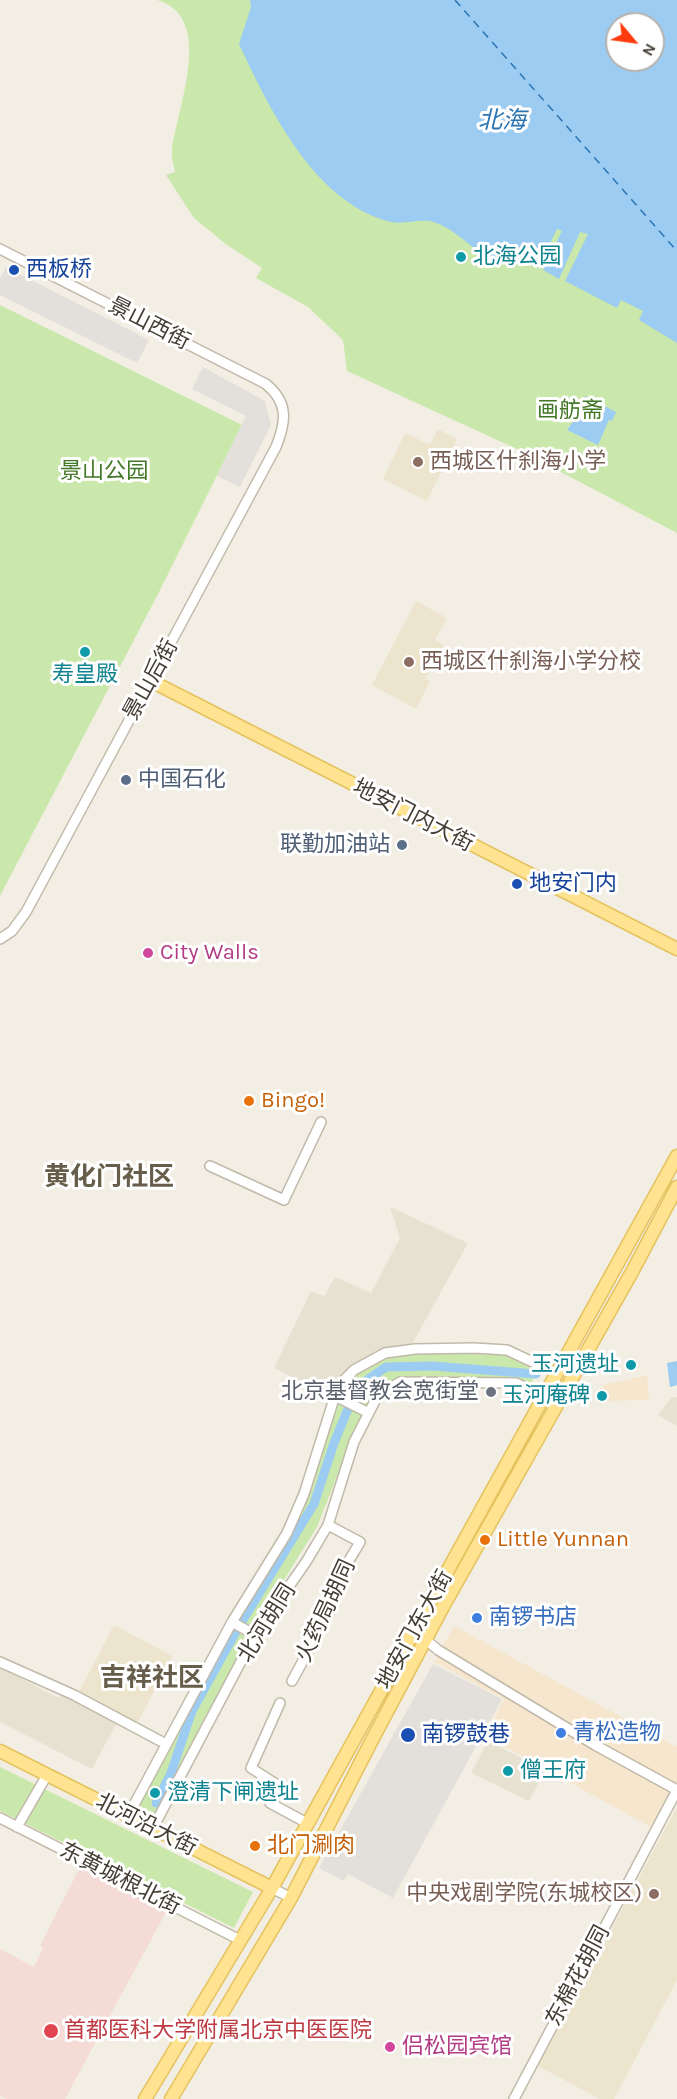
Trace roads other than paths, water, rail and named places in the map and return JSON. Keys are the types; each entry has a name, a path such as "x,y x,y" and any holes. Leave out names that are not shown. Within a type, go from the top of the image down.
{"main road":[{"name":"地安门内大街","path":"151,681 677,949"},
{"name":"地安门东大街","path":"145,2099 272,1888 677,1156"},
{"name":"地安门东大街","path":"171,2099 291,1898 426,1640 677,1187"},
{"name":"北河沿大街","path":"0,1751 272,1888"}],"street":[{"name":"景山西街","path":"0,249 266,384 281,400 285,412"},
{"name":"景山后街","path":"0,939 12,931 26,912 151,681 276,447 285,423 285,412"},
{"path":"210,1166 284,1200 321,1122"},
{"path":"128,1816 232,1622 291,1523 304,1494 338,1386 354,1370 385,1353 415,1349 507,1350 558,1374"},
{"name":"北河胡同","path":"153,1828 255,1635 306,1562 328,1525 354,1442 377,1397 400,1382 516,1383 544,1397"},
{"path":"335,1396 368,1412"},
{"name":"火药局胡同","path":"292,1681 331,1609 332,1597 340,1577 360,1542 328,1525"},
{"path":"232,1622 255,1635"},
{"path":"426,1640 438,1650 595,1745 677,1790"},
{"path":"0,1662 74,1695 166,1744"},
{"path":"280,1703 251,1768 279,1786 270,1803 308,1823"},
{"path":"17,1827 47,1775"},
{"name":"东棉花胡同","path":"514,2099 677,1790"},
{"name":"东黄城根北街","path":"0,1818 240,1940"},
{"name":"北河沿大街","path":"272,1888 291,1898"}],"water":[{"name":"北海","path":"250,0 677,0 677,343 639,320 643,311 621,300 617,308 565,281 588,234 580,232 559,279 543,270 562,231 557,229 538,268 504,253 496,267 458,235 441,225 428,221 399,223 387,221 361,210 337,193 296,149 264,96 239,44 251,7"},
{"path":"585,396 616,412 612,421 609,420 598,445 567,430 584,407 581,405"},
{"path":"677,1361 677,1385 670,1387 667,1363"}],"waterway":[{"path":"156,1803 171,1773 192,1711 238,1628 314,1504 334,1443 357,1387 386,1367 433,1366 536,1374"}],"place":[{"name":"北海公园","path":"461,257"},
{"name":"西板桥","path":"14,270"},
{"name":"西城区什刹海小学","path":"418,462"},
{"name":"寿皇殿","path":"85,652"},
{"name":"西城区什刹海小学分校","path":"409,662"},
{"name":"中国石化","path":"126,780"},
{"name":"联勤加油站","path":"402,845"},
{"name":"地安门内","path":"517,884"},
{"name":"City Walls","path":"148,953"},
{"name":"Bingo!","path":"249,1101"},
{"name":"玉河遗址","path":"631,1365"},
{"name":"北京基督教会宽街堂","path":"491,1392"},
{"name":"玉河庵碑","path":"602,1396"},
{"name":"Little Yunnan","path":"485,1540"},
{"name":"南锣书店","path":"477,1618"},
{"name":"青松造物","path":"561,1733"},
{"name":"南锣鼓巷","path":"408,1735"},
{"name":"僧王府","path":"508,1771"},
{"name":"澄清下闸遗址","path":"155,1793"},
{"name":"北门涮肉","path":"255,1846"},
{"name":"中央戏剧学院(东城校区)","path":"654,1894"},
{"name":"首都医科大学附属北京中医医院","path":"51,2031"},
{"name":"侣松园宾馆","path":"390,2047"}],"district":[{"name":"黄化门社区","path":"109,1178"},
{"name":"吉祥社区","path":"152,1679"}],"park label":[{"name":"画舫斋","path":"570,411"},
{"name":"景山公园","path":"104,472"}]}
